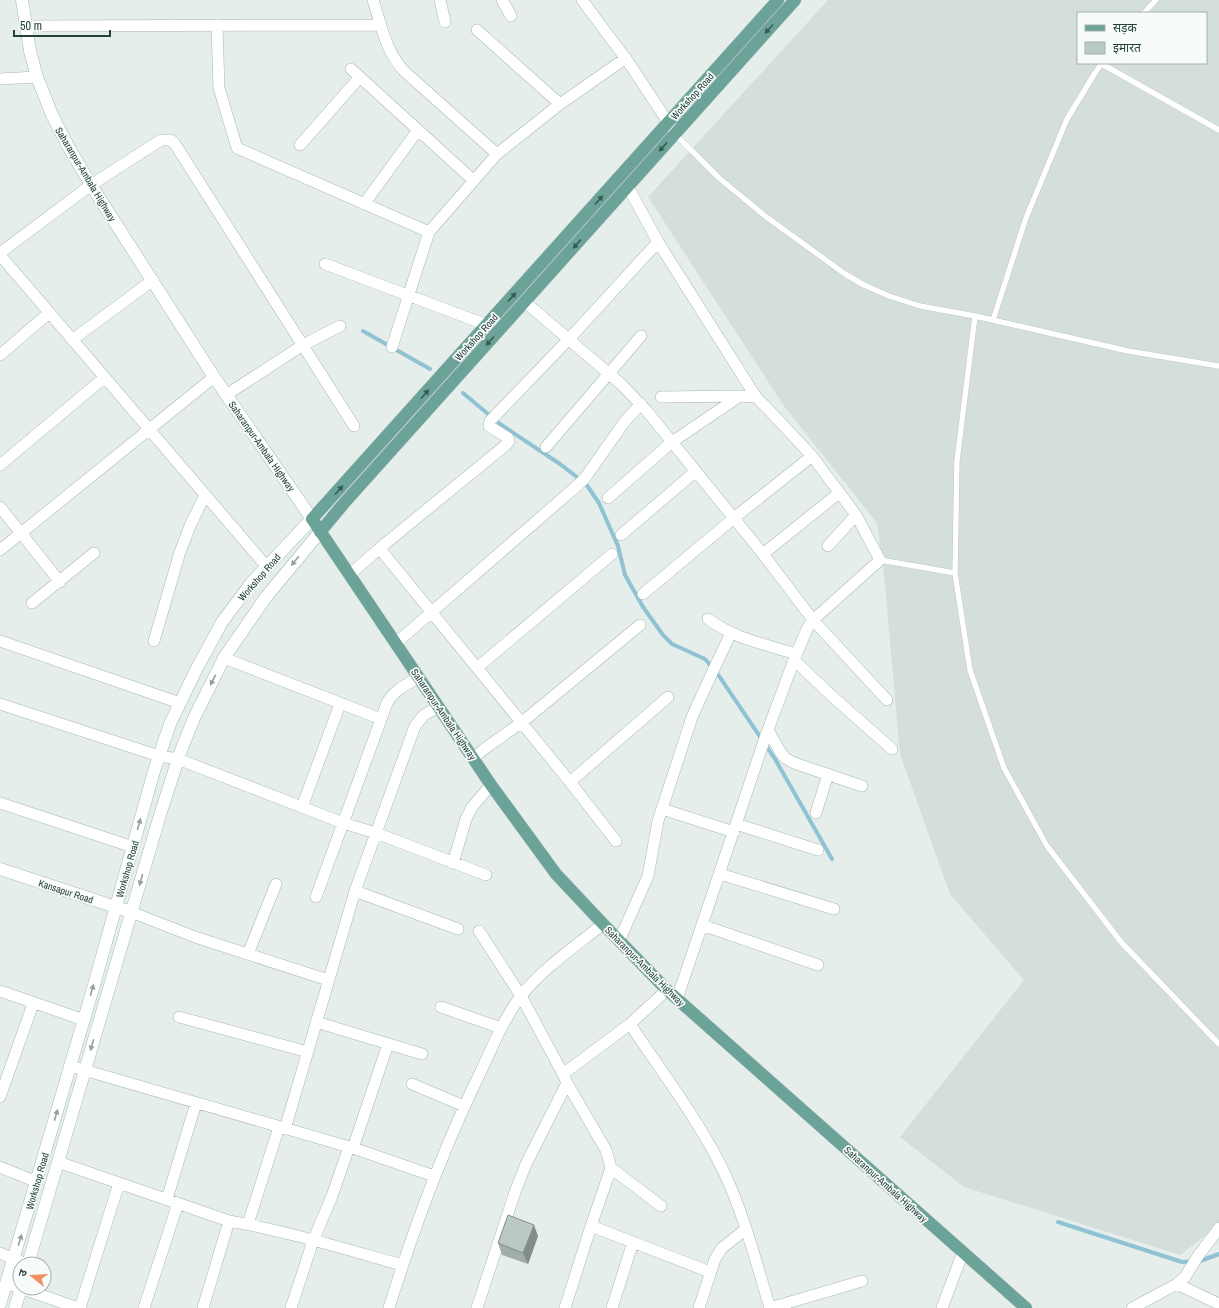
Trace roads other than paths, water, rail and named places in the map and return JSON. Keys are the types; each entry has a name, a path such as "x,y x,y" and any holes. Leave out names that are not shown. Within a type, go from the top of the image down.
{"main road":[{"name":"Saharanpur-Ambala Highway","path":"22,0 30,51 37,77 52,116 91,185 226,395 312,519 491,785 556,874 667,990 1026,1308"},
{"name":"Workshop Road","path":"15,1256 170,724 196,670 222,622 252,582 312,519 778,0"},
{"name":"Workshop Road","path":"29,1256 131,912 178,759 194,718 224,658 266,597 345,502 795,0"},
{"name":"Kansapur Road","path":"0,869 131,912"},
{"name":"Workshop Road","path":"1,1300 12,1264"},
{"path":"15,1308 18,1296"}],"street":[{"path":"373,0 389,51 395,62 497,154"},
{"path":"440,0 445,22"},
{"path":"502,0 511,16"},
{"path":"582,0 626,58 675,134"},
{"path":"218,25 219,88 237,148 429,232"},
{"path":"26,26 381,25"},
{"path":"477,30 560,104"},
{"path":"392,346 429,232 497,154 560,104 626,58"},
{"path":"300,145 356,73 473,180"},
{"path":"0,79 37,77"},
{"path":"364,204 418,130"},
{"path":"267,567 104,378 0,254 91,185 161,140 171,140 175,144 354,426"},
{"path":"628,187 658,242 756,397 812,456 856,515 880,560 812,620 807,629 767,733 677,999"},
{"path":"349,575 507,444 509,441 508,438 489,426 493,418 569,339 658,242"},
{"path":"325,264 487,325"},
{"path":"72,340 153,280"},
{"path":"525,302 609,373 641,404 763,554 812,620 887,700"},
{"path":"0,355 49,313"},
{"path":"226,395 303,345 340,326"},
{"path":"546,447 641,336"},
{"path":"0,550 214,377"},
{"path":"0,465 104,378"},
{"path":"608,498 672,442 740,396"},
{"path":"661,397 756,397"},
{"path":"396,643 581,481 625,421 641,404"},
{"path":"643,594 734,518 812,456"},
{"path":"621,534 696,472"},
{"path":"763,554 840,493"},
{"path":"154,641 180,552 190,526 206,495"},
{"path":"0,507 60,582"},
{"path":"828,546 856,515"},
{"path":"380,549 478,668 616,841"},
{"path":"32,604 94,553"},
{"path":"478,668 612,554"},
{"path":"708,619 722,629 731,633 795,657 892,749"},
{"path":"474,758 521,722 640,625"},
{"path":"619,941 648,876 656,830 692,717 731,633"},
{"path":"0,641 180,703"},
{"path":"224,658 381,719"},
{"path":"316,897 391,695 419,677"},
{"path":"570,782 668,697"},
{"path":"0,704 160,756 178,759 343,823 376,833 486,875"},
{"path":"302,807 340,704"},
{"path":"248,1224 308,1052 355,891 415,726 424,715 438,707"},
{"path":"767,733 785,758 794,763 862,786"},
{"path":"816,813 828,774"},
{"path":"453,863 469,813 478,798 491,785"},
{"path":"0,803 133,847"},
{"path":"662,809 818,850"},
{"path":"720,874 834,909"},
{"path":"248,954 276,884"},
{"path":"355,891 458,929"},
{"path":"131,912 195,937 328,980"},
{"path":"389,1308 402,1265 434,1176 464,1106 501,1028 521,996 538,978 603,924"},
{"path":"702,925 818,965"},
{"path":"479,931 521,996 606,1150 611,1168 565,1308"},
{"path":"477,1308 526,1164 565,1078 630,1024 667,990"},
{"path":"0,991 33,1004 84,1020"},
{"path":"0,1097 2,1084 33,1004"},
{"path":"441,1007 501,1028"},
{"path":"179,1017 308,1052"},
{"path":"316,1022 422,1054"},
{"path":"630,1024 709,1144 731,1188 746,1229 770,1308 862,1281"},
{"path":"291,1308 314,1241 351,1148 388,1044"},
{"path":"70,1066 351,1148 434,1176"},
{"path":"412,1084 464,1106"},
{"path":"167,1199 196,1103"},
{"path":"58,1162 229,1221 248,1224 402,1265"},
{"path":"0,1167 37,1182"},
{"path":"611,1168 660,1206"},
{"path":"44,1296 79,1308 119,1183"},
{"path":"144,1308 178,1203"},
{"path":"203,1308 229,1221"},
{"path":"591,1226 710,1272"},
{"path":"1134,1308 1177,1284 1190,1269 1219,1228"},
{"path":"699,1308 715,1259 722,1248 746,1229"},
{"path":"612,1308 633,1242"},
{"path":"942,1308 963,1252"},
{"path":"0,1253 12,1257"},
{"path":"6,1283 12,1285"},
{"path":"1177,1284 1219,1304"}],"lane":[{"path":"1145,12 1156,0"},
{"path":"993,320 1026,218 1061,133 1075,106 1101,64"},
{"path":"1104,64 1219,130"},
{"path":"675,134 719,178 753,207 845,274 864,285 889,296 920,306 975,316 1128,351 1219,366"},
{"path":"975,316 957,461 955,573 970,670 1004,768 1047,846 1121,942 1219,1044"},
{"path":"880,560 955,573"}],"waterway":[{"path":"363,331 430,369"},
{"path":"463,393 500,424 560,464 586,484 599,503 618,546 625,575 643,607 663,635 672,644 705,659 717,673 775,759 832,859"},
{"path":"1058,1222 1182,1262 1200,1261 1219,1254"}]}
